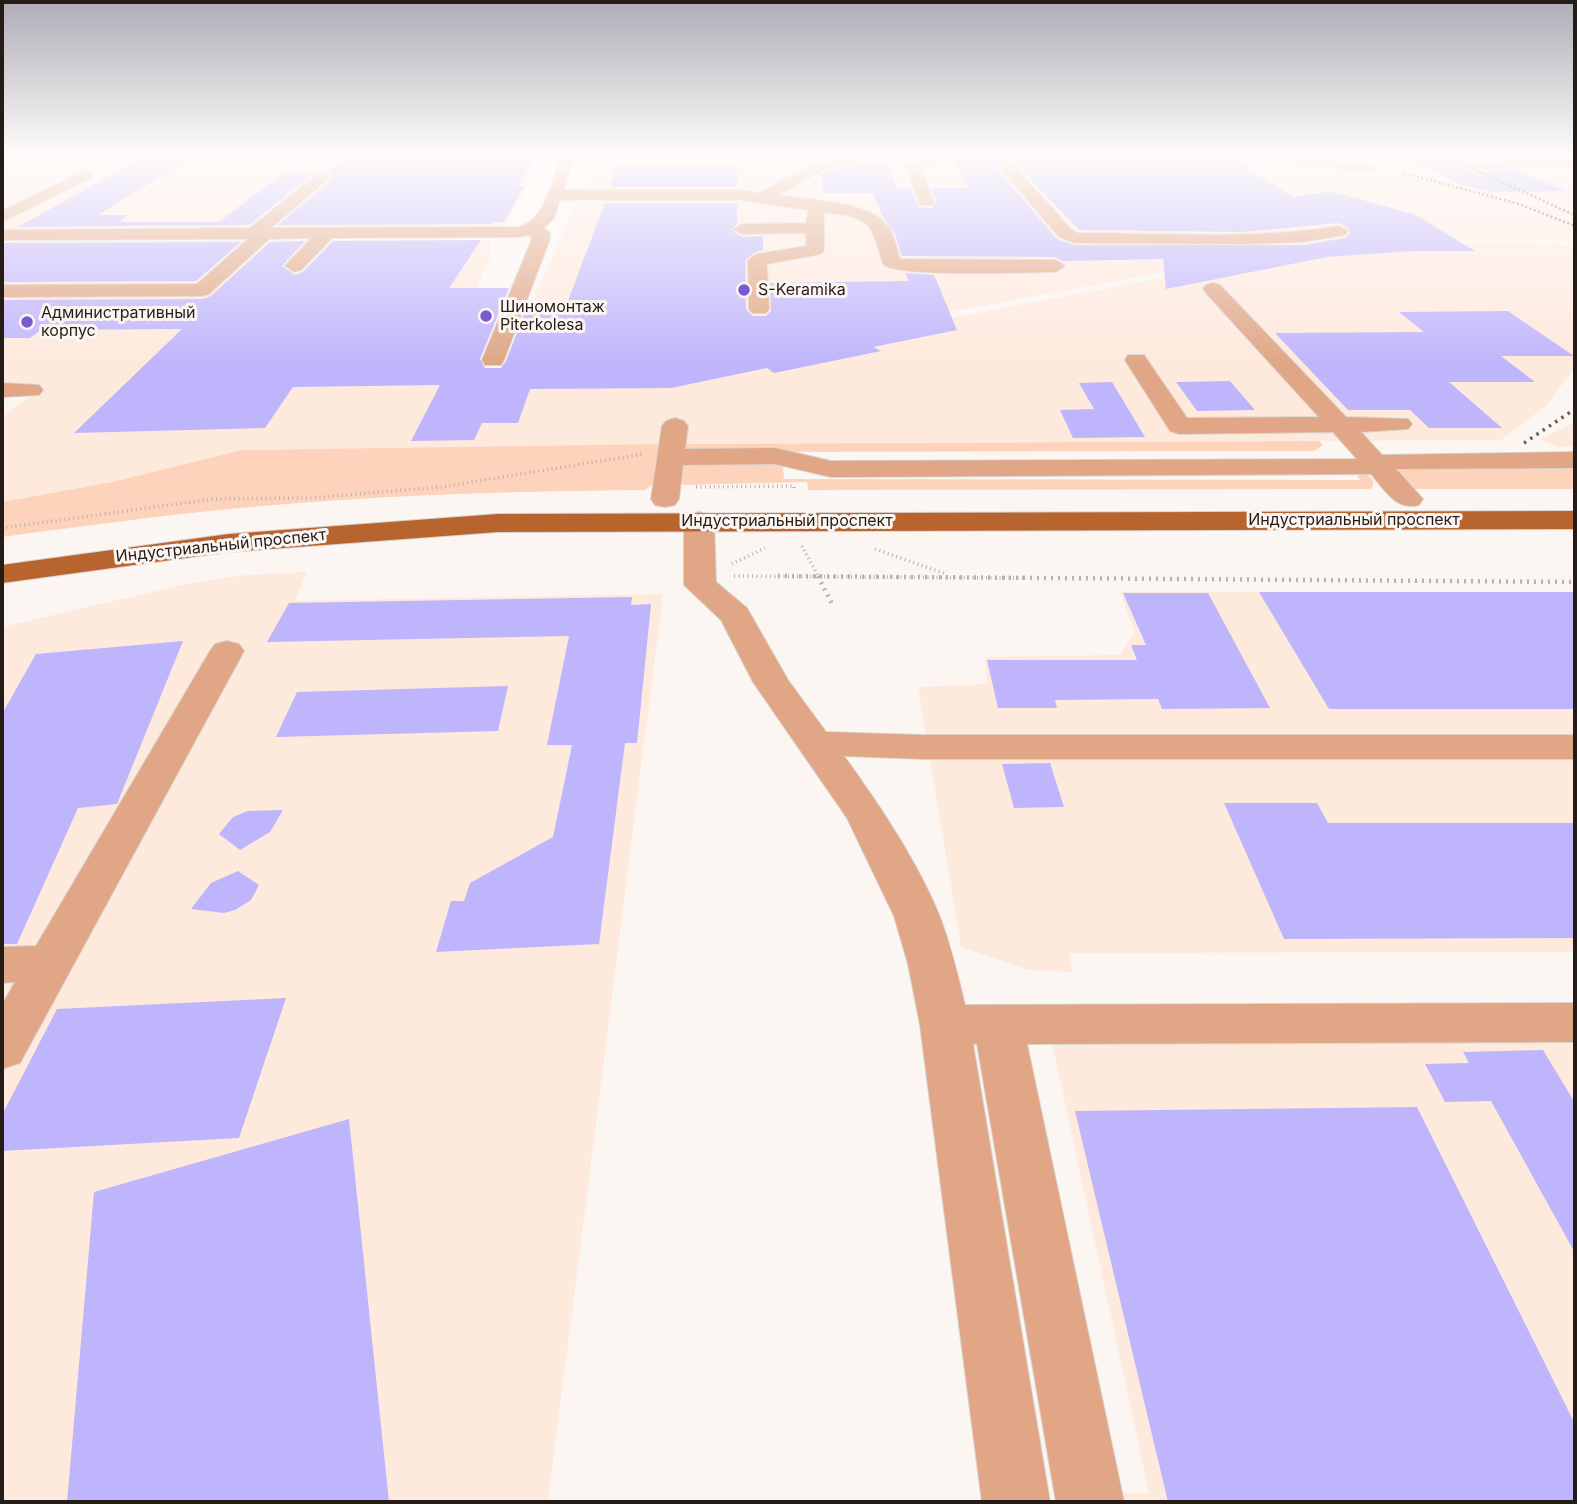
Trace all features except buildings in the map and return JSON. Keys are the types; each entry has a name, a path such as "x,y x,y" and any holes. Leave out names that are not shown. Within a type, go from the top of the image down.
{"main road":[{"name":"Индустриальный проспект","path":"2,548 201,522 356,509 666,493 1575,499"},
{"name":"Индустриальный проспект","path":"2,574 216,545 402,528 498,523 1575,520"}],"street":[{"path":"2,291 202,290 269,225"},
{"path":"446,233 451,225"},
{"path":"532,229 537,225"},
{"path":"878,225 882,230 892,264 922,267 1056,265"},
{"path":"1058,225 1065,233 1075,237 1246,239 1304,237 1339,231"},
{"path":"742,229 815,228 816,250 757,260 759,309"},
{"path":"2,235 498,233 532,229 541,233 541,240 493,360"},
{"path":"294,266 326,234"},
{"path":"1213,289 1409,499"},
{"path":"1136,360 1179,426 1399,424"},
{"path":"2,390 31,390"},
{"path":"666,493 675,426"},
{"path":"671,455 775,456 831,469 1379,466 1389,461 1575,460"},
{"path":"699,521 700,585 735,615 771,682 866,815 917,916 932,964 972,1025 1090,1502"},
{"path":"2,1049 227,651"},
{"path":"813,743 923,747 1575,747"},
{"path":"2,965 50,963"},
{"path":"972,1025 1575,1022"},
{"path":"972,1025 1016,1502"}],"path":[{"path":"2,528 213,499 311,498 441,486 641,454 671,455"},
{"path":"666,493 794,486 794,489"},
{"path":"797,536 832,604"},
{"path":"867,545 952,576"},
{"path":"698,576 723,569 769,546"},
{"path":"698,576 1575,582"}],"shaded area":[{"path":"2,225 506,225 504,230 2,232"},
{"path":"566,225 1575,225 1575,241 1364,240 1295,248 706,357 506,361"},
{"path":"490,240 490,259 439,370 704,366 1304,250 1396,242 1575,245 1575,367 1547,405 1501,440 673,444 242,450 112,482 2,502 2,418 36,391 2,391 2,241"},
{"path":"1575,422 1575,446 1558,447 1540,439"},
{"path":"1319,441 1323,445 1314,451 685,452 686,444"},
{"path":"659,444 655,483 645,490 385,497 299,503 187,513 2,537 2,502 112,482 242,450"},
{"path":"774,460 783,466 784,479 1360,480 1355,472 1366,473 1374,482 1371,489 808,490 807,482 684,485 681,482 683,463"},
{"path":"1575,465 1575,489 1412,489 1391,472 1402,466"},
{"path":"307,572 295,601 663,594 548,1502 2,1502 2,627 191,583 245,575"},
{"path":"1120,592 1575,592 1575,952 1069,953 1072,972 1028,970 961,947 918,687 987,684 985,657 1120,655 1135,632"},
{"path":"1575,1035 1575,1502 1075,1502 1074,1493 1149,1493 1051,1038"}],"railway":[{"path":"1524,443 1575,409"}],"place":[{"name":"S-Keramika","path":"744,290"},
{"name":"Шиномонтаж Piterkolesa","path":"486,316"},
{"name":"Административный корпус","path":"27,322"}]}
